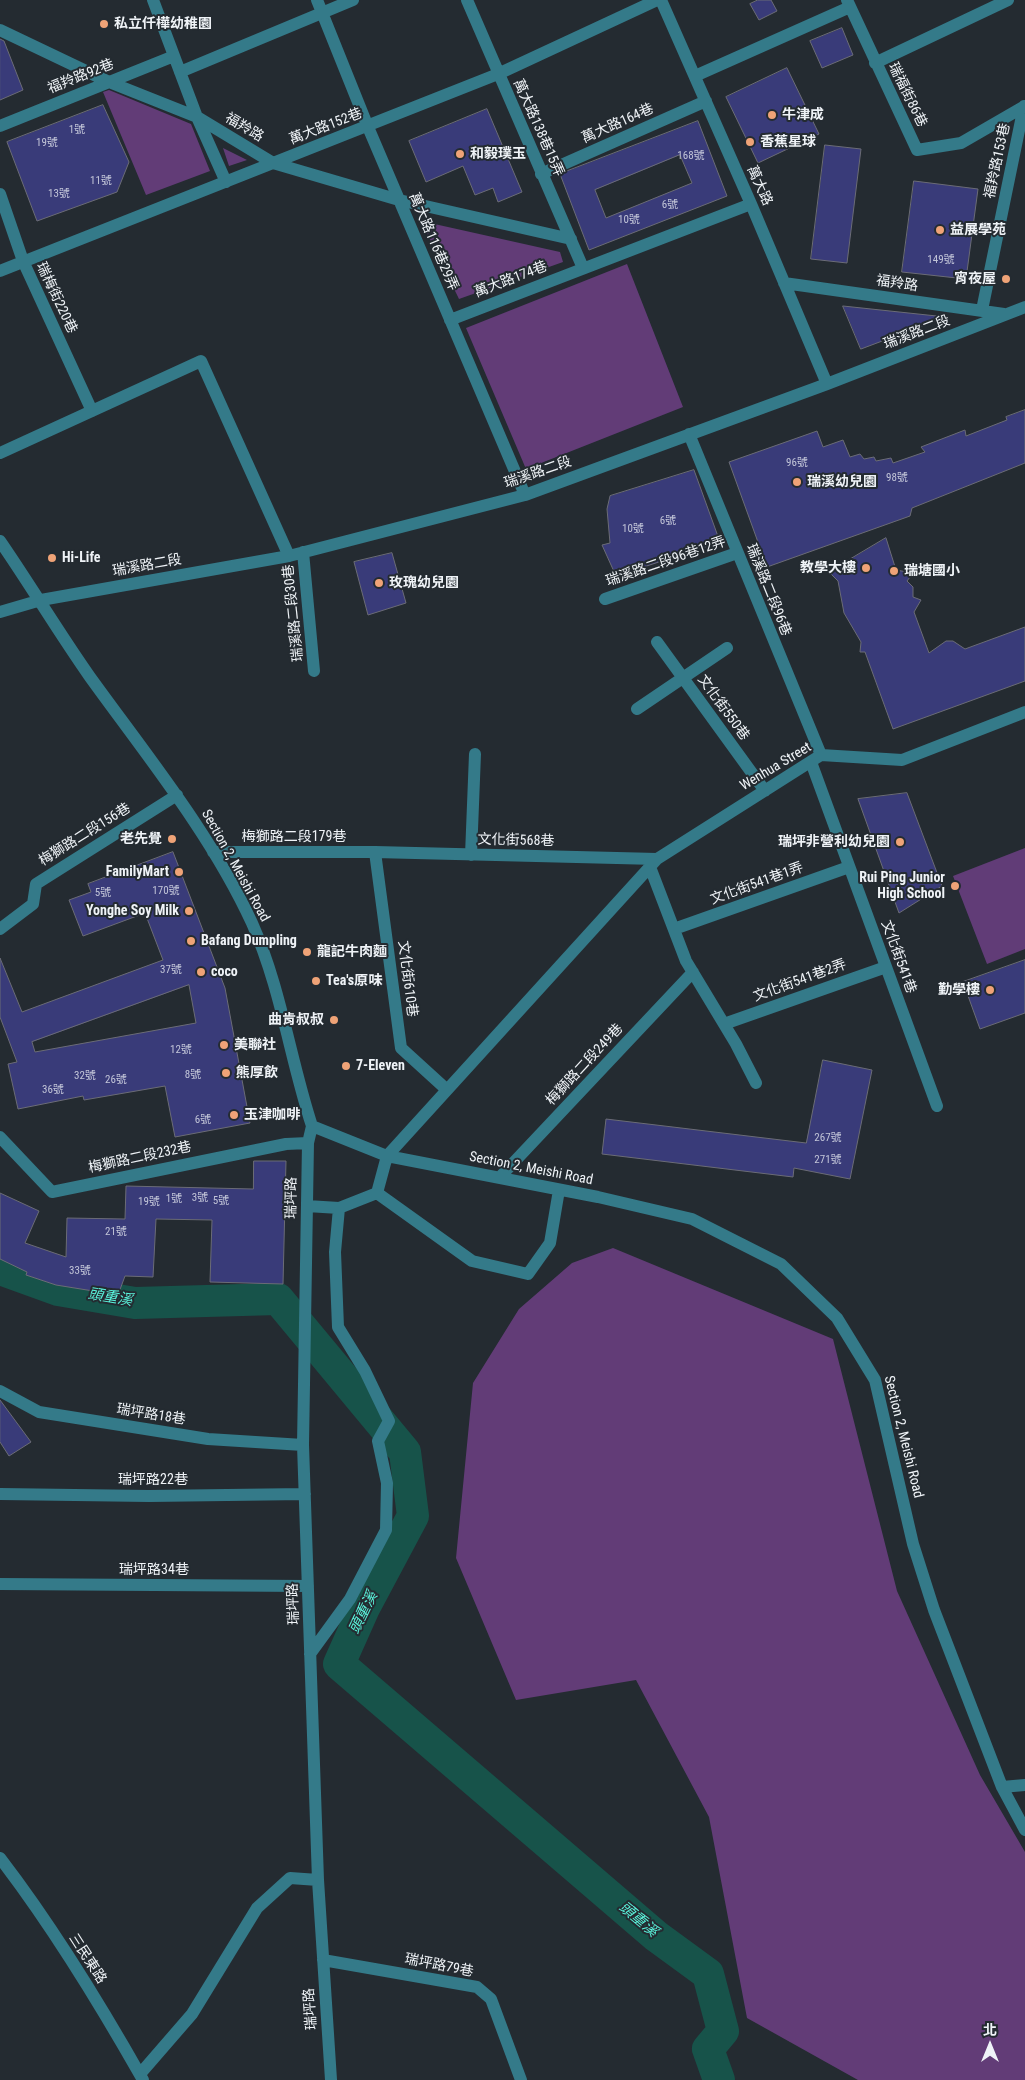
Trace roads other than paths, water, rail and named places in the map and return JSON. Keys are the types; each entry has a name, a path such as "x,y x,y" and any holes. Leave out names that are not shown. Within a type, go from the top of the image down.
{"street":[{"path":"153,0 197,117 226,182"},
{"path":"180,72 320,6 353,0"},
{"name":"萬大路138巷15弄","path":"467,0 583,268"},
{"name":"萬大路152巷","path":"0,271 498,74 657,0"},
{"name":"萬大路","path":"661,0 751,204 827,384"},
{"path":"875,63 1008,0"},
{"path":"694,76 848,3"},
{"name":"瑞福街86巷","path":"848,3 917,150 960,143 1025,106"},
{"name":"萬大路116巷29弄","path":"320,6 368,127 525,495"},
{"name":"福羚路","path":"0,30 110,82 197,117 273,164 399,200 571,239"},
{"name":"福羚路92巷","path":"0,126 174,56"},
{"name":"萬大路164巷","path":"541,174 706,101"},
{"name":"福羚路153巷","path":"982,310 1025,106"},
{"name":"瑞梅街220巷","path":"0,194 22,261 92,412"},
{"path":"583,268 751,204"},
{"name":"萬大路174巷","path":"450,320 583,268"},
{"name":"福羚路","path":"784,283 1006,314"},
{"name":"瑞溪路二段","path":"0,612 41,600 289,556 525,495 827,384 1025,307"},
{"path":"0,453 201,361 289,556"},
{"name":"瑞溪路二段96巷","path":"689,434 816,758"},
{"name":"Section 2, Meishi Road","path":"0,541 41,600 89,675 176,795 213,852 252,924 282,1009 303,1098 312,1126 387,1156 692,1218 781,1264 837,1318 875,1380 913,1544 934,1610 1002,1787 1025,1830"},
{"name":"瑞溪路二段30巷","path":"303,552 314,671"},
{"name":"瑞溪路二段96巷12弄","path":"605,599 737,553"},
{"name":"文化街550巷","path":"657,642 765,791"},
{"path":"637,709 727,648"},
{"name":"Wenhua Street","path":"387,1156 653,863 816,758 902,760 1025,712"},
{"path":"471,855 475,754"},
{"name":"文化街541巷","path":"816,758 849,866 936,1106"},
{"name":"梅獅路二段156巷","path":"0,929 33,904 36,884 176,795"},
{"name":"梅獅路二段179巷","path":"213,852 375,852"},
{"name":"文化街568巷","path":"375,852 653,863"},
{"name":"文化街610巷","path":"375,852 400,1048 446,1089"},
{"path":"653,863 674,929 693,972 756,1083"},
{"name":"文化街541巷1弄","path":"674,929 849,866"},
{"name":"文化街541巷2弄","path":"724,1024 886,967"},
{"name":"梅獅路二段249巷","path":"499,1178 693,972"},
{"name":"瑞坪路","path":"312,1126 308,1143 304,1445 318,1880 331,2080"},
{"name":"梅獅路二段232巷","path":"0,1137 52,1192 286,1144 308,1143"},
{"path":"376,1193 387,1156"},
{"path":"376,1193 472,1261 528,1274 550,1243 559,1190"},
{"path":"307,1206 339,1208 376,1193"},
{"path":"310,1654 350,1600 386,1530 387,1483 378,1441 389,1421 365,1371 338,1327 335,1252 339,1208"},
{"name":"瑞坪路18巷","path":"0,1391 39,1412 208,1439 304,1445"},
{"name":"瑞坪路22巷","path":"0,1494 149,1496 305,1494"},
{"name":"瑞坪路34巷","path":"0,1584 308,1586"},
{"path":"1002,1787 1025,1785"},
{"name":"三民東路","path":"0,1858 21,1885 93,1995 141,2077"},
{"path":"141,2077 192,2014 258,1908 290,1878 318,1880"},
{"name":"瑞坪路79巷","path":"323,1960 477,1987 491,1999 521,2080"}],"waterway":[{"name":"頭重溪","path":"0,1269 58,1290 135,1303 278,1299 405,1452 413,1516 364,1608 339,1664 656,1936 708,1974 723,2031 708,2049 719,2080"}],"place":[{"name":"私立仟樺幼稚園","path":"104,24"},
{"name":"牛津成","path":"772,115"},
{"name":"香蕉星球","path":"750,142"},
{"name":"和毅璞玉","path":"460,154"},
{"name":"益展學苑","path":"940,230"},
{"name":"宵夜屋","path":"1006,279"},
{"name":"瑞溪幼兒園","path":"797,482"},
{"name":"Hi-Life","path":"52,558"},
{"name":"教學大樓","path":"866,568"},
{"name":"瑞塘國小","path":"894,571"},
{"name":"玫瑰幼兒園","path":"379,583"},
{"name":"老先覺","path":"172,839"},
{"name":"瑞坪非營利幼兒園","path":"900,842"},
{"name":"FamilyMart","path":"179,872"},
{"name":"Rui Ping Junior High School","path":"955,886"},
{"name":"Yonghe Soy Milk","path":"189,911"},
{"name":"Bafang Dumpling","path":"191,941"},
{"name":"龍記牛肉麵","path":"307,952"},
{"name":"coco","path":"201,972"},
{"name":"Tea's原味","path":"316,981"},
{"name":"勤學樓","path":"990,990"},
{"name":"曲肯叔叔","path":"334,1020"},
{"name":"美聯社","path":"224,1045"},
{"name":"7-Eleven","path":"346,1066"},
{"name":"熊厚飲","path":"226,1073"},
{"name":"玉津咖啡","path":"234,1115"}]}
